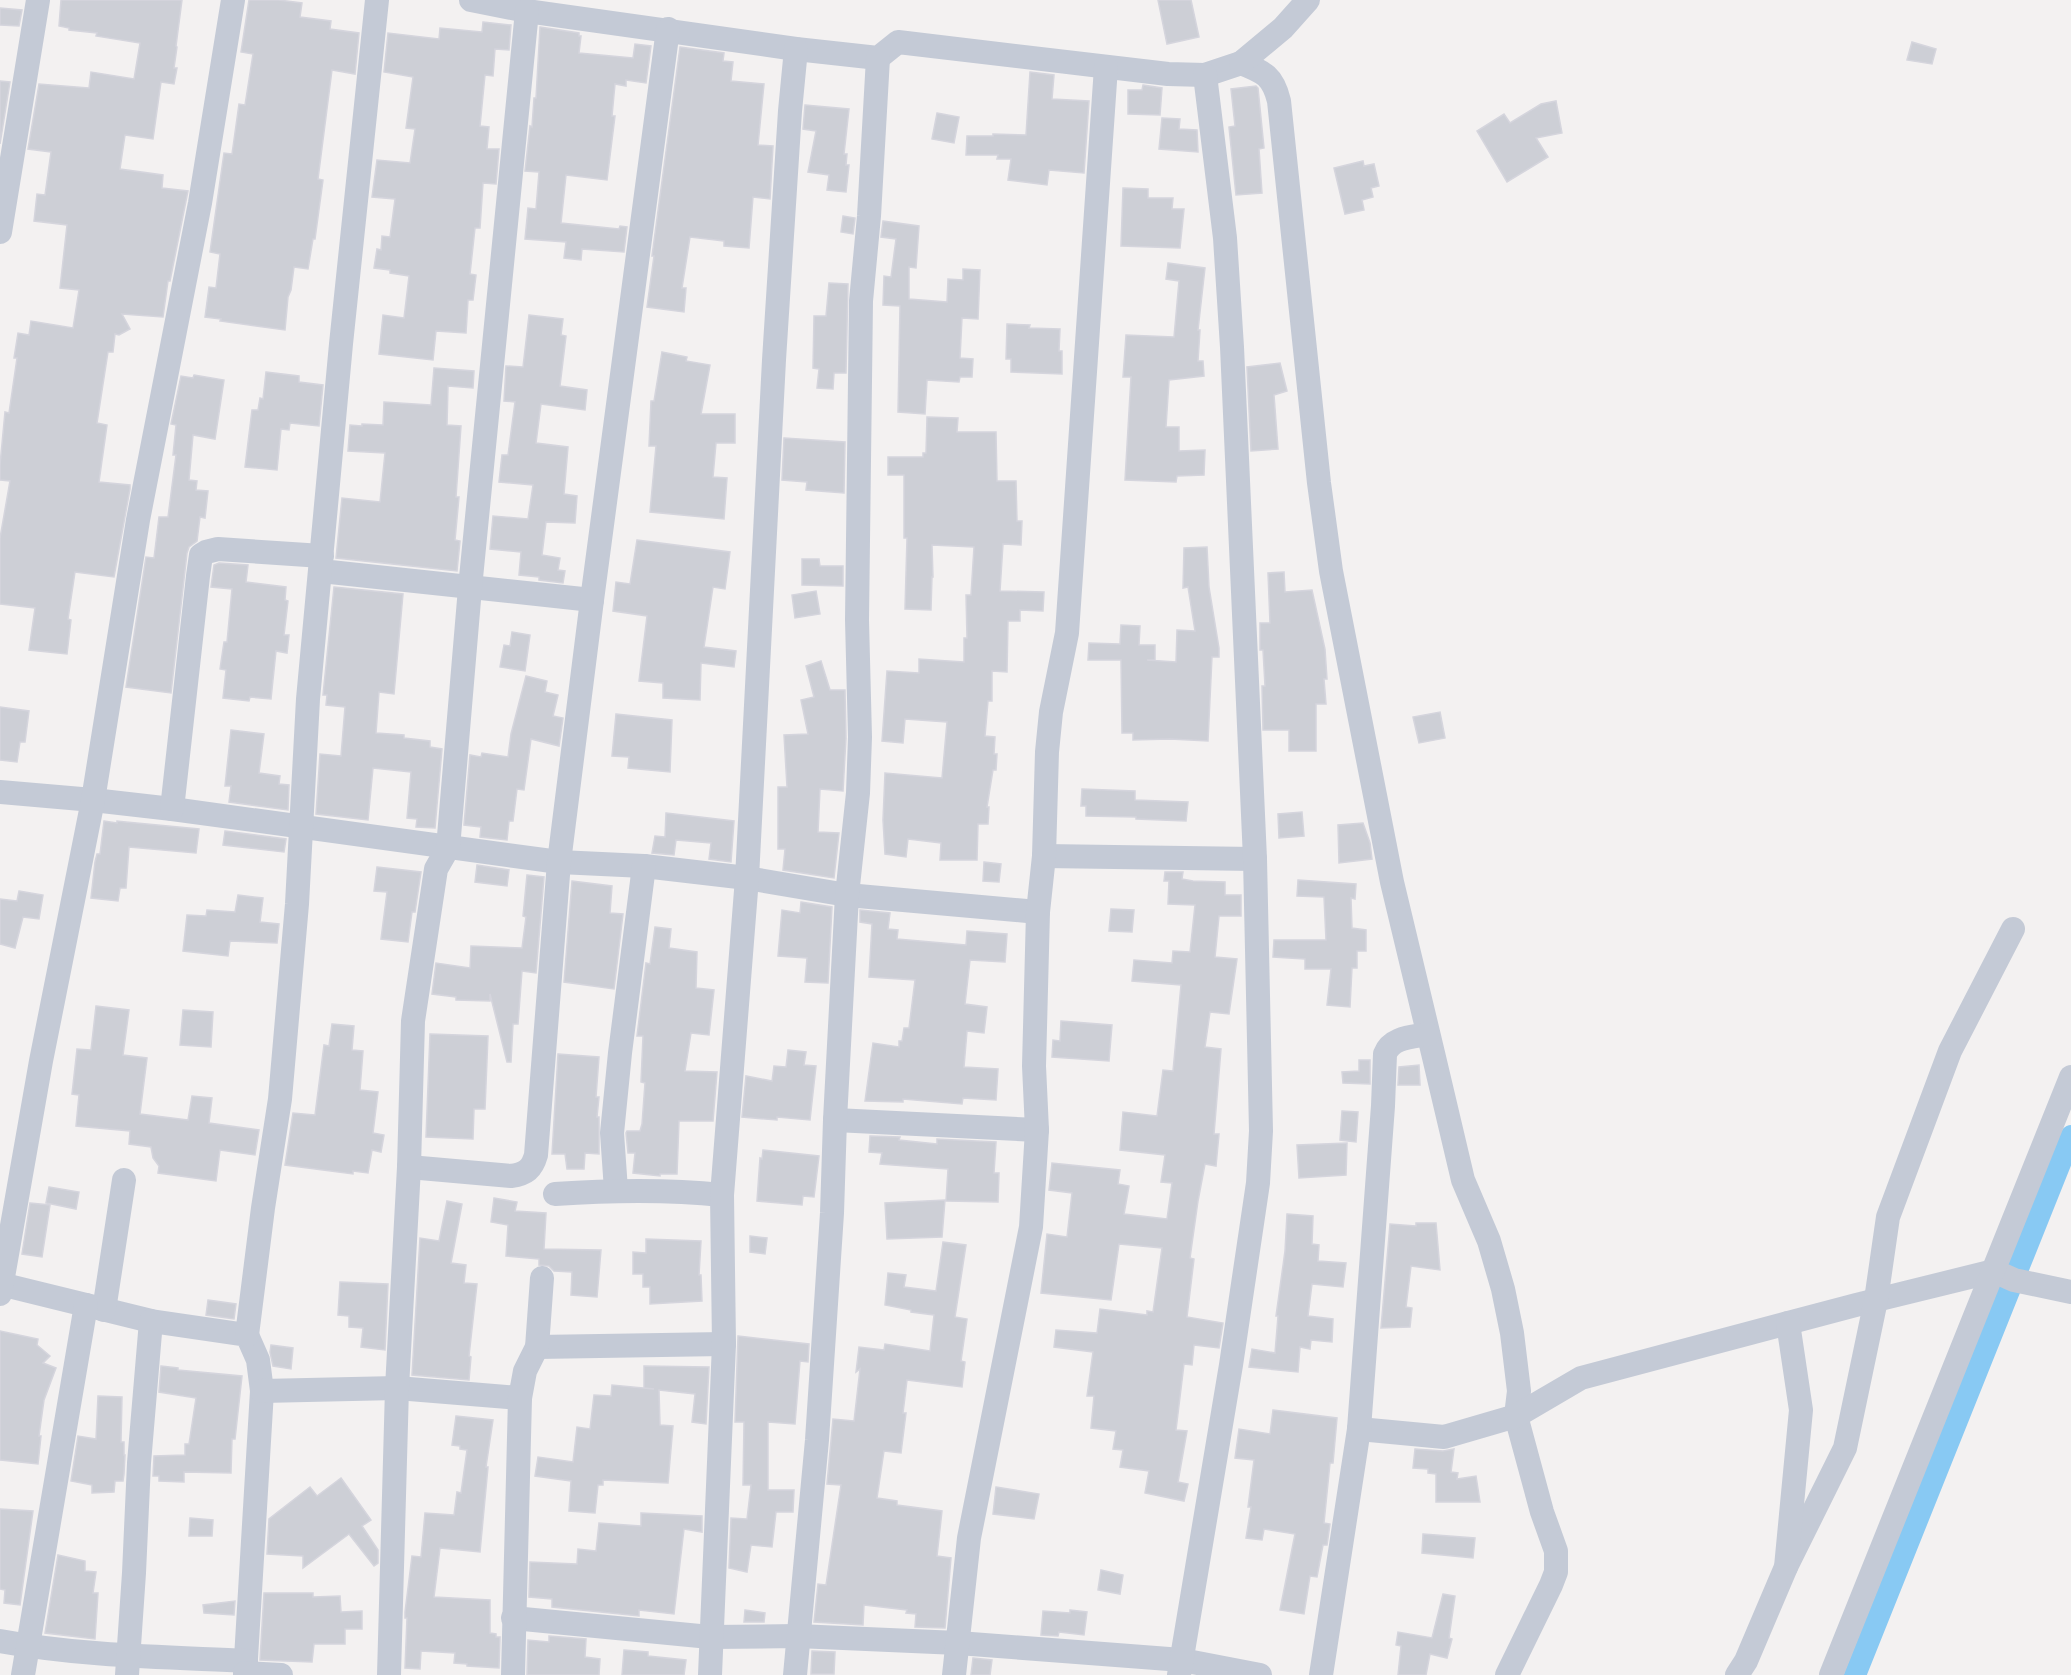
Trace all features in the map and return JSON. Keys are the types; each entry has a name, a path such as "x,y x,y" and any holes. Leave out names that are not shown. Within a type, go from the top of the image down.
{"street":[{"path":"0,232 38,0"},
{"path":"233,0 200,203 138,520 93,800 41,1061 1,1288 151,1321 247,1335"},
{"path":"245,1670 262,1391 258,1360 247,1335 280,1099 297,904 308,699 341,344 377,0"},
{"path":"471,0 527,11 668,29 796,49 878,58 898,42 1168,74 1205,75 1241,63 1283,28 1308,0"},
{"path":"389,1675 397,1388 409,1167 413,1021 435,869 448,848 470,588 527,11"},
{"path":"409,1167 511,1176 524,1174 533,1165 536,1155 559,862 668,29"},
{"path":"710,1675 724,1344 722,1195 747,878 773,372 796,49"},
{"path":"795,1675 817,1440 832,1213 848,895 858,793 860,736 857,620 861,301 878,58"},
{"path":"1241,63 1265,74 1275,85 1279,101 1318,483 1331,571 1392,882 1463,1180 1489,1241 1503,1289 1512,1333 1519,1391 1516,1416 1542,1512 1556,1551 1556,1572 1508,1675"},
{"path":"954,1675 969,1538 1031,1227 1036,1130 1034,1066 1038,912 1044,856 1047,752 1051,712 1067,633 1106,67"},
{"path":"1180,1667 1231,1365 1258,1183 1261,1089 1255,859 1232,347 1225,238 1205,75"},
{"path":"172,809 198,576 201,555 206,552 218,549 470,588 592,600"},
{"path":"0,792 172,809 559,862 644,866 747,878 848,895 1038,912"},
{"path":"1044,856 1255,859"},
{"path":"616,1190 612,1133 644,866"},
{"path":"1737,1675 1746,1661 1786,1567 1845,1448 1876,1300 1888,1217 1950,1051 2013,929"},
{"path":"1321,1675 1359,1429 1382,1130 1385,1054 1388,1046 1395,1042 1428,1034"},
{"path":"1831,1675 2071,1077"},
{"path":"835,1120 1036,1130"},
{"path":"23,1675 95,1307 124,1180"},
{"path":"555,1194 616,1190 677,1190 722,1195"},
{"path":"1359,1429 1444,1437 1516,1416 1581,1378 1994,1271 2014,1280 2071,1292"},
{"path":"513,1675 520,1398 525,1371 537,1347 542,1278"},
{"path":"127,1665 139,1463 151,1321"},
{"path":"1786,1567 1801,1410 1788,1323"},
{"path":"537,1347 724,1344"},
{"path":"262,1391 397,1388 520,1398"},
{"path":"513,1618 710,1636 797,1636 958,1643 1260,1675"},
{"path":"0,1641 127,1665 245,1670 281,1675"}],"building":[{"path":"61,0 182,0 174,84 161,82 153,139 125,135 120,169 163,175 162,188 188,191 170,281 168,281 163,317 122,314 130,329 119,335 115,334 113,352 108,352 97,423 107,425 99,482 130,485 130,489 114,577 75,572 68,619 71,620 67,654 29,650 35,608 0,604 0,538 10,481 0,480 0,465 5,412 9,413 17,358 14,358 18,333 29,335 31,321 73,328 79,290 60,288 67,225 34,221 37,194 45,195 51,152 28,149 39,84 89,88 91,72 134,79 140,43 96,36 97,33 69,30 69,28 59,26"},
{"path":"249,0 302,3 300,17 331,21 330,29 359,33 355,74 332,70 318,179 323,180 315,239 313,239 308,269 294,267 285,330 205,317 209,287 216,288 220,254 210,252 224,153 232,154 239,104 245,105 253,54 241,52"},
{"path":"1158,0 1191,0 1199,37 1167,44"},
{"path":"0,8 22,10 19,26 0,25"},
{"path":"483,22 511,25 509,50 495,49 493,76 485,75 480,126 489,127 487,149 499,149 496,184 483,183 480,228 475,228 470,274 476,275 473,300 468,300 466,333 436,331 433,360 379,354 383,315 404,318 409,276 374,268 377,249 381,250 382,236 390,237 395,199 372,197 377,160 410,163 415,129 406,128 413,77 384,72 388,33 439,39 440,28 482,32"},
{"path":"540,27 579,33 581,36 579,53 633,58 635,44 651,46 646,83 626,80 626,86 615,84 612,116 615,116 607,180 566,175 561,223 619,229 620,226 627,227 624,252 582,249 581,260 564,258 566,242 525,239 528,208 536,209 539,172 525,171 534,98 536,98"},
{"path":"1912,42 1936,49 1932,64 1907,60"},
{"path":"680,47 724,53 723,61 733,62 731,81 764,84 758,145 773,146 770,199 753,197 749,248 724,246 724,241 690,237 682,288 686,288 684,312 647,307"},
{"path":"1030,72 1054,75 1052,99 1089,101 1084,173 1049,170 1047,185 1008,180 1011,159 997,159 998,155 966,155 967,136 1026,135"},
{"path":"0,81 10,82 0,144"},
{"path":"1143,85 1162,88 1160,115 1128,114 1128,90 1142,90"},
{"path":"1256,86 1264,148 1259,149 1262,193 1236,195 1229,127 1235,126 1231,89"},
{"path":"1556,101 1562,133 1536,138 1548,157 1507,182 1477,131 1504,114 1510,123 1541,104"},
{"path":"805,105 849,109 844,154 847,154 846,165 849,165 846,192 827,190 829,175 808,172 816,131 803,129"},
{"path":"937,113 959,117 954,143 932,139"},
{"path":"1162,118 1180,119 1179,129 1197,130 1198,152 1159,149"},
{"path":"1363,161 1364,166 1374,164 1379,186 1371,188 1373,197 1362,200 1364,210 1345,214 1334,168"},
{"path":"1123,188 1148,189 1148,198 1173,198 1172,209 1184,209 1180,248 1121,246"},
{"path":"843,216 855,218 853,234 841,232"},
{"path":"883,221 919,226 916,268 909,267 909,299 947,302 948,279 963,280 963,269 980,270 978,319 962,318 960,358 973,359 972,377 960,377 959,382 927,380 925,414 898,412 900,306 883,305 884,276 891,277 896,239 881,237"},
{"path":"1168,263 1205,268 1198,330 1200,330 1198,361 1203,361 1204,376 1169,380 1166,427 1179,427 1179,451 1205,450 1204,475 1177,476 1176,482 1125,480 1131,377 1123,377 1126,335 1174,337 1179,281 1166,279"},
{"path":"829,283 848,284 846,373 834,373 833,389 817,388 819,369 813,368 814,316 826,316"},
{"path":"529,315 563,319 561,335 566,336 560,386 587,390 585,410 541,404 536,443 568,447 564,494 577,496 575,523 546,522 542,555 560,558 558,570 565,571 563,583 519,575 521,552 490,549 493,516 528,519 533,485 499,482 502,455 508,455 515,402 504,401 506,366 523,367"},
{"path":"1007,324 1030,325 1029,328 1060,329 1059,351 1062,351 1062,374 1011,372 1011,359 1006,359"},
{"path":"662,352 687,357 686,361 710,365 701,414 735,414 735,443 716,443 713,477 727,478 724,519 650,512 656,446 649,446 651,401 654,401"},
{"path":"1280,363 1287,391 1274,395 1278,449 1251,451 1247,367"},
{"path":"434,368 474,371 473,388 448,386 447,425 461,426 456,497 459,497 455,540 460,541 457,571 336,558 342,498 380,502 385,453 348,451 350,425 383,425 384,402 431,405"},
{"path":"266,372 299,376 299,382 323,385 319,426 290,423 289,430 281,429 277,470 245,467 252,410 258,410 260,398 263,399"},
{"path":"194,375 224,380 215,439 193,435 189,480 197,481 196,490 208,491 205,518 200,517 197,541 189,547 187,553 171,693 126,687 146,557 154,558 159,517 168,517 176,455 173,455 176,425 171,424 181,376 193,378"},
{"path":"927,417 958,418 957,432 996,432 997,481 1016,481 1017,521 1022,521 1021,545 1003,544 1000,591 1044,592 1043,611 1020,610 1020,621 1008,621 1007,672 992,671 992,701 988,701 985,736 995,737 996,770 993,770 987,807 989,807 988,824 978,824 977,860 940,860 941,843 908,839 906,857 885,854 883,820 885,773 942,778 947,722 905,719 903,743 882,741 887,671 919,673 919,659 964,662 964,638 967,638 966,595 971,595 974,547 932,545 931,610 905,609 907,538 904,538 904,475 888,475 888,457 923,457 923,453 926,453"},
{"path":"784,438 845,442 844,493 806,490 807,482 782,480"},
{"path":"637,540 730,552 725,589 713,587 704,647 736,651 734,667 701,663 700,700 663,698 663,683 639,681 647,616 613,611 616,582 630,584"},
{"path":"1207,547 1209,587 1219,648 1219,657 1212,657 1208,741 1133,740 1133,733 1122,733 1121,660 1088,660 1089,643 1120,644 1121,625 1140,626 1139,645 1155,645 1155,660 1147,660 1176,662 1177,630 1195,631 1188,587 1183,588 1184,548"},
{"path":"802,559 819,559 820,566 843,566 843,586 802,585"},
{"path":"219,563 248,565 246,582 286,587 285,600 288,601 284,635 289,635 287,653 276,651 271,699 250,697 249,701 223,698 226,670 220,669 224,642 227,642 232,589 211,587 214,565"},
{"path":"1284,572 1285,592 1312,590 1325,649 1326,704 1316,704 1316,751 1289,751 1289,730 1263,730 1262,686 1265,686 1263,650 1260,650 1260,623 1270,623 1268,573"},
{"path":"334,587 403,594 394,694 379,692 376,733 404,735 404,738 430,741 430,747 442,749 435,828 416,827 417,819 407,818 411,772 373,768 368,820 316,814 320,754 341,756 345,707 326,705 327,695 323,695"},
{"path":"816,591 820,614 795,618 792,595"},
{"path":"512,632 530,635 525,671 500,667 504,645 510,646"},
{"path":"821,661 830,690 845,690 846,738 843,791 820,789 818,832 839,833 834,878 783,870 785,849 778,849 778,787 787,787 784,735 808,734 801,700 814,697 806,666"},
{"path":"526,676 547,681 545,692 558,695 553,716 563,718 559,746 531,739 524,790 517,789 513,821 509,821 507,840 480,837 481,827 464,825 470,755 481,757 482,753 508,757 511,734"},
{"path":"0,707 29,711 25,742 20,742 17,762 0,760"},
{"path":"1440,712 1445,738 1419,743 1413,717"},
{"path":"616,714 672,720 670,772 628,768 629,757 612,756"},
{"path":"231,730 264,734 259,773 280,776 279,784 289,785 288,810 229,802 231,786 225,786"},
{"path":"1082,789 1135,791 1135,800 1188,802 1186,821 1086,816 1086,806 1081,806"},
{"path":"1302,812 1304,836 1279,838 1278,814"},
{"path":"666,813 734,821 731,862 709,859 711,843 676,840 674,855 652,853 655,836 665,837"},
{"path":"104,821 199,829 196,853 129,847 126,888 120,888 118,901 91,898 95,862 97,854 100,854"},
{"path":"1363,823 1370,843 1372,859 1339,863 1338,825"},
{"path":"225,831 286,839 284,852 223,845"},
{"path":"984,862 1001,864 999,882 983,881"},
{"path":"477,865 509,870 507,886 475,882"},
{"path":"377,867 421,872 408,942 381,939 387,892 374,891"},
{"path":"1165,872 1183,872 1182,879 1193,881 1225,882 1225,895 1241,895 1241,916 1219,916 1215,957 1237,959 1229,1014 1210,1012 1205,1047 1221,1049 1214,1134 1219,1134 1216,1166 1205,1164 1198,1201 1190,1258 1194,1259 1187,1317 1223,1323 1219,1348 1194,1345 1192,1365 1184,1364 1176,1430 1187,1431 1178,1482 1188,1484 1184,1501 1145,1493 1149,1471 1120,1467 1123,1450 1113,1449 1116,1431 1091,1428 1094,1396 1087,1396 1093,1352 1054,1347 1056,1330 1097,1333 1100,1309 1147,1315 1147,1311 1153,1312 1162,1248 1119,1244 1111,1300 1041,1293 1047,1234 1067,1237 1072,1193 1049,1190 1052,1163 1120,1170 1118,1184 1129,1186 1124,1214 1167,1219 1172,1183 1161,1182 1165,1155 1120,1150 1123,1112 1157,1116 1163,1070 1173,1071 1181,985 1132,981 1134,960 1172,963 1173,951 1190,952 1195,905 1168,904 1169,881 1164,881"},
{"path":"527,875 544,877 536,973 522,971 518,1024 513,1024 511,1062 507,1062 490,994 490,1001 456,1000 456,997 432,994 436,963 470,968 471,946 522,948 526,917 523,916"},
{"path":"1298,880 1356,884 1355,899 1351,898 1352,928 1366,930 1366,951 1357,951 1357,968 1352,968 1350,1007 1327,1005 1331,969 1305,969 1305,959 1273,957 1274,940 1326,940 1324,897 1297,896"},
{"path":"572,881 612,886 610,913 623,914 614,989 564,982"},
{"path":"19,891 43,895 39,919 23,917 15,948 0,944 0,899 17,901"},
{"path":"238,895 263,898 260,922 279,924 277,943 230,941 228,956 183,951 187,915 206,916 207,910 235,912"},
{"path":"801,902 832,907 828,983 805,982 807,958 778,956 782,910 800,913"},
{"path":"1111,909 1134,910 1132,932 1109,931"},
{"path":"860,910 890,913 888,929 898,930 897,939 966,945 967,931 1007,934 1005,962 970,960 965,1004 987,1007 984,1033 967,1031 964,1067 998,1069 996,1100 963,1098 962,1104 903,1099 903,1102 865,1101 873,1043 899,1047 904,1028 909,1028 915,980 869,977 872,924 860,922"},
{"path":"655,927 671,929 669,948 697,952 696,988 714,990 709,1035 691,1033 685,1071 717,1072 713,1121 679,1121 677,1174 660,1174 660,1176 633,1173 635,1153 628,1153 626,1133 627,1131 640,1131 642,1124 645,1083 641,1082 643,1036 637,1036 646,963 650,964"},
{"path":"96,1006 129,1010 123,1055 147,1058 140,1114 188,1120 192,1096 212,1098 209,1123 259,1130 255,1155 220,1150 216,1181 158,1173 159,1166 153,1158 151,1147 129,1144 130,1131 76,1126 79,1095 72,1094 77,1049 91,1050"},
{"path":"183,1010 213,1012 211,1047 180,1045"},
{"path":"1061,1021 1112,1025 1109,1061 1052,1057 1053,1040 1060,1041"},
{"path":"332,1024 354,1026 352,1050 363,1051 360,1090 378,1092 373,1133 384,1135 381,1152 372,1150 368,1173 353,1171 353,1174 285,1165 293,1113 315,1115 324,1045 329,1046"},
{"path":"430,1034 488,1036 485,1109 474,1109 473,1139 426,1137"},
{"path":"788,1050 806,1052 804,1065 816,1066 810,1120 742,1117 746,1076 772,1081 774,1066 786,1067"},
{"path":"558,1054 599,1057 596,1097 599,1097 597,1117 599,1117 599,1154 585,1153 584,1169 567,1169 565,1154 552,1154"},
{"path":"1359,1060 1370,1060 1370,1084 1343,1083 1342,1072 1359,1071"},
{"path":"1419,1065 1420,1085 1398,1085 1399,1067"},
{"path":"1342,1111 1358,1112 1356,1142 1340,1140"},
{"path":"870,1136 900,1137 899,1140 937,1144 937,1139 996,1142 994,1173 999,1173 998,1202 946,1201 948,1169 880,1164 882,1153 869,1152"},
{"path":"1347,1143 1346,1175 1299,1178 1297,1145"},
{"path":"763,1150 819,1156 814,1197 803,1196 802,1205 757,1201 760,1158 762,1159"},
{"path":"49,1187 79,1192 76,1209 46,1203"},
{"path":"494,1198 517,1202 515,1211 546,1213 544,1249 601,1250 597,1297 571,1295 572,1272 554,1271 549,1266 539,1265 539,1259 506,1256 508,1225 491,1222"},
{"path":"945,1200 942,1237 887,1239 885,1203"},
{"path":"447,1201 462,1204 451,1263 466,1265 464,1283 477,1284 469,1356 471,1357 469,1380 412,1375 420,1238 439,1241"},
{"path":"30,1203 50,1205 42,1257 22,1254"},
{"path":"1287,1214 1313,1216 1312,1244 1319,1245 1318,1261 1346,1263 1343,1287 1312,1284 1308,1316 1333,1319 1332,1342 1311,1340 1310,1349 1300,1347 1298,1372 1249,1367 1252,1349 1275,1353 1278,1316 1276,1316 1285,1251"},
{"path":"1416,1223 1436,1223 1440,1270 1411,1266 1406,1307 1412,1308 1410,1327 1381,1328 1390,1224 1416,1226"},
{"path":"750,1236 767,1238 765,1254 750,1252"},
{"path":"646,1239 701,1241 699,1275 701,1275 702,1301 650,1304 650,1287 643,1287 643,1274 633,1274 633,1252 646,1253"},
{"path":"943,1242 966,1245 955,1317 967,1319 961,1361 965,1362 962,1387 907,1380 901,1453 884,1451 877,1498 897,1501 897,1505 942,1511 937,1556 951,1558 945,1628 915,1627 916,1614 906,1613 907,1610 864,1605 863,1625 814,1622 818,1584 826,1585 841,1485 827,1484 833,1419 854,1421 860,1369 856,1372 859,1347 884,1350 885,1344 930,1351 934,1315 885,1305 888,1273 906,1275 904,1287 936,1291"},
{"path":"340,1282 388,1284 385,1350 361,1347 363,1328 349,1327 349,1316 338,1315"},
{"path":"208,1300 236,1304 234,1319 206,1315"},
{"path":"0,1331 38,1339 37,1345 50,1356 43,1363 56,1368 44,1400 38,1464 0,1460"},
{"path":"738,1336 809,1344 808,1362 800,1361 795,1424 768,1422 768,1490 794,1490 793,1512 776,1512 772,1547 751,1545 747,1572 729,1568 731,1518 747,1519 751,1485 743,1485 744,1422 735,1422"},
{"path":"271,1345 293,1348 291,1369 273,1366"},
{"path":"161,1366 178,1368 178,1370 242,1376 235,1439 232,1439 231,1473 184,1472 184,1482 159,1481 159,1476 153,1476 154,1456 185,1455 185,1444 189,1444 196,1398 159,1392"},
{"path":"644,1366 709,1367 706,1424 692,1422 695,1394 659,1390 660,1425 673,1426 668,1483 603,1480 603,1485 598,1485 595,1513 569,1511 571,1481 535,1476 538,1457 573,1462 577,1427 590,1429 594,1395 611,1396 612,1385 654,1389 644,1388"},
{"path":"98,1396 122,1397 121,1442 124,1442 124,1474 123,1481 115,1481 114,1492 92,1493 92,1485 71,1481 78,1436 96,1439"},
{"path":"1273,1410 1337,1418 1324,1523 1330,1524 1327,1545 1323,1545 1317,1577 1310,1576 1304,1614 1280,1610 1295,1534 1264,1529 1262,1540 1246,1538 1251,1507 1248,1507 1254,1460 1235,1458 1239,1429 1270,1434"},
{"path":"456,1416 493,1420 486,1467 488,1467 480,1552 440,1548 434,1597 490,1600 490,1633 500,1637 499,1668 454,1663 455,1653 421,1651 420,1669 405,1668 407,1618 405,1618 405,1612 412,1556 421,1557 425,1513 454,1515 457,1492 461,1493 467,1450 452,1445"},
{"path":"1415,1449 1443,1451 1454,1449 1451,1472 1458,1473 1457,1479 1476,1476 1480,1502 1436,1502 1436,1474 1428,1473 1428,1469 1413,1468"},
{"path":"341,1478 371,1520 362,1526 378,1550 378,1563 374,1566 349,1534 303,1568 303,1556 267,1554 269,1519 310,1487 317,1496"},
{"path":"996,1487 1039,1494 1034,1519 993,1514"},
{"path":"0,1509 33,1511 20,1605 4,1603 5,1590 0,1589"},
{"path":"641,1513 702,1516 702,1532 684,1529 674,1614 639,1610 639,1616 552,1607 552,1599 529,1597 530,1562 577,1564 578,1549 596,1551 599,1523 641,1526"},
{"path":"190,1518 213,1520 212,1536 189,1536"},
{"path":"1423,1534 1475,1538 1473,1558 1422,1553"},
{"path":"58,1555 85,1561 85,1571 96,1572 93,1593 98,1593 95,1639 45,1633"},
{"path":"1101,1570 1123,1575 1120,1594 1098,1590"},
{"path":"264,1593 313,1593 313,1597 340,1596 341,1612 362,1611 362,1629 345,1629 345,1644 314,1644 312,1662 260,1660"},
{"path":"1443,1594 1455,1596 1449,1638 1452,1639 1447,1658 1430,1654 1426,1675 1398,1675 1401,1646 1396,1645 1398,1632 1432,1638"},
{"path":"235,1601 234,1615 204,1613 203,1605"},
{"path":"745,1610 765,1613 764,1622 744,1622"},
{"path":"1070,1610 1087,1612 1084,1635 1059,1632 1058,1636 1041,1635 1043,1611 1070,1613"},
{"path":"549,1636 586,1639 585,1657 600,1659 599,1675 527,1675 528,1640 549,1642"},
{"path":"624,1650 648,1652 648,1656 686,1660 684,1675 622,1675"},
{"path":"812,1651 835,1652 834,1674 811,1674"},
{"path":"973,1658 992,1660 990,1675 971,1675"}],"waterway":[{"path":"1855,1675 2071,1136"}]}
